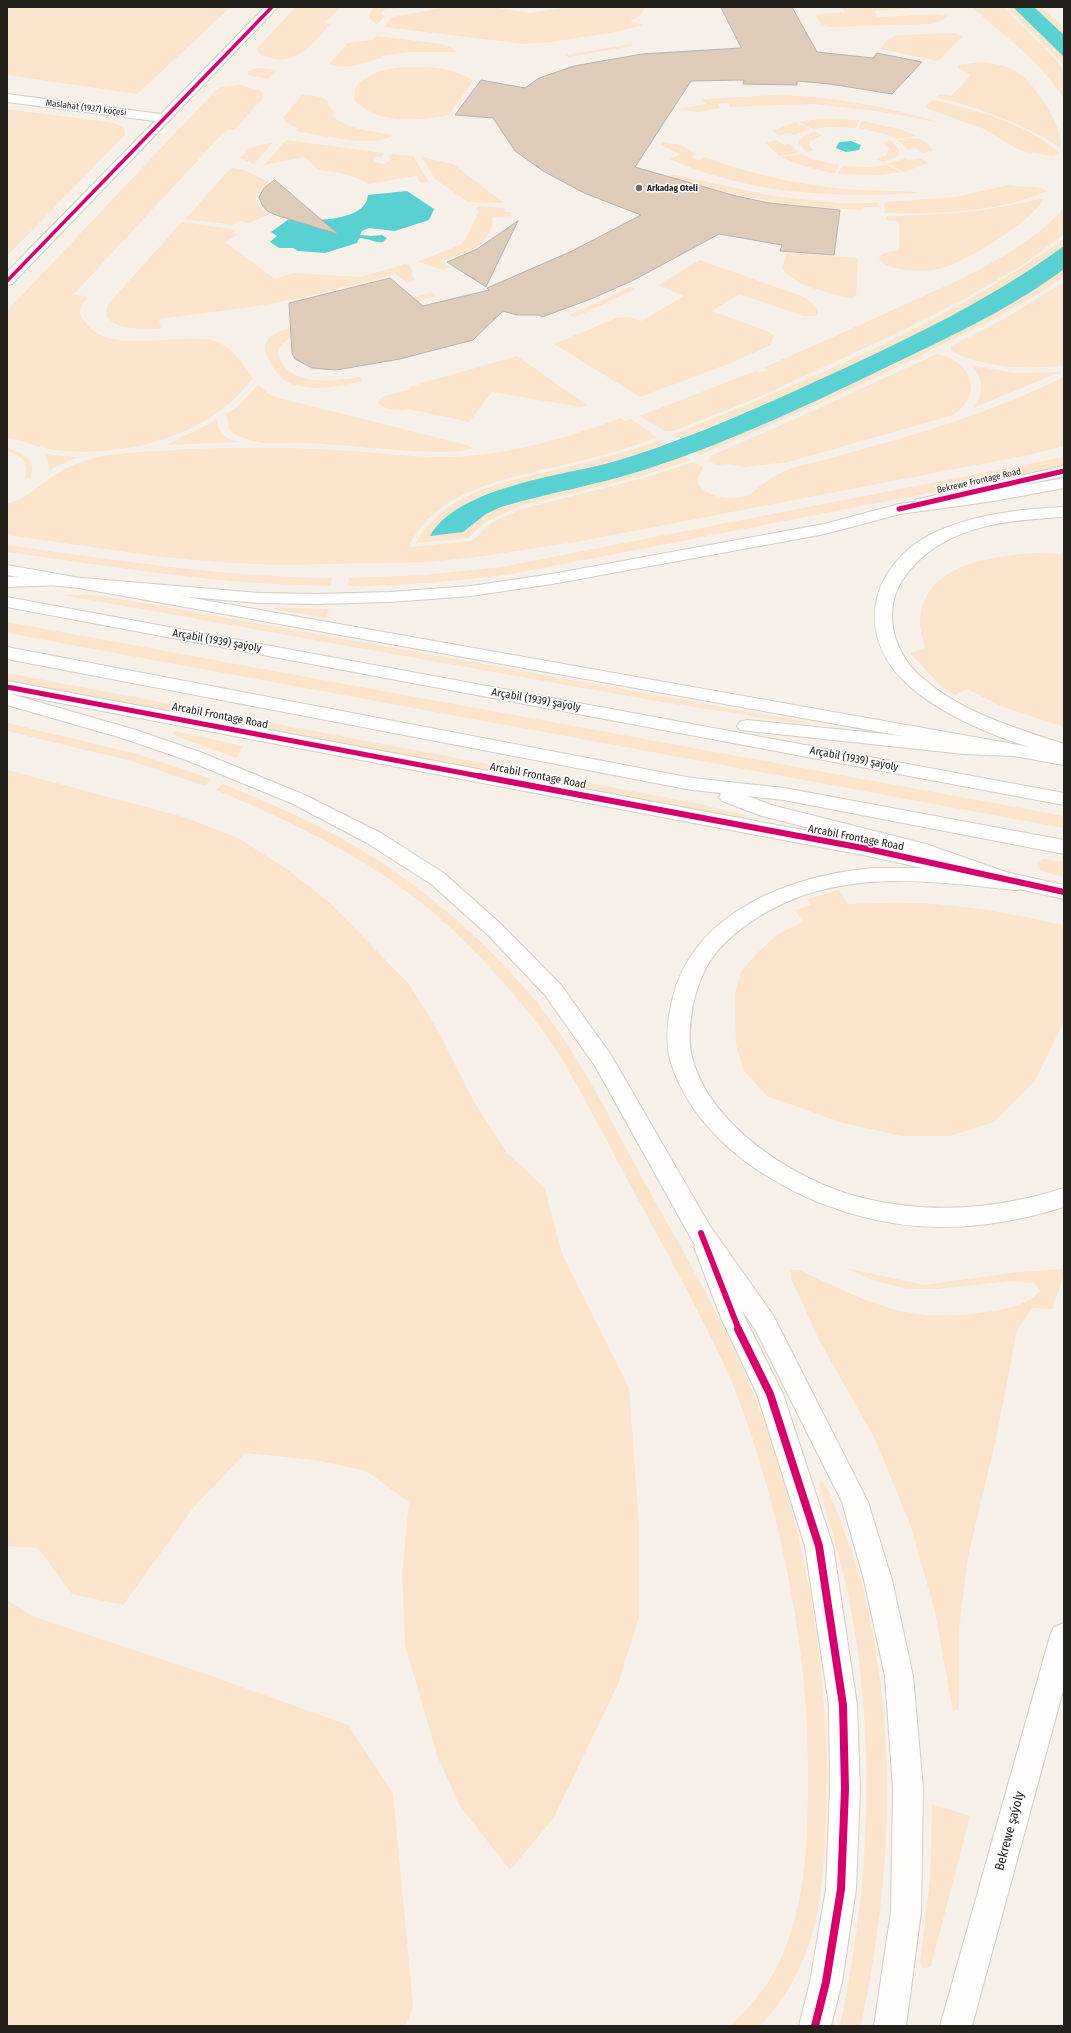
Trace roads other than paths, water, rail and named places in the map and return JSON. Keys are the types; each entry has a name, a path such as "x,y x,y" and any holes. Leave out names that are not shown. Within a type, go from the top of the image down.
{"main road":[{"path":"7,281 272,7"},
{"name":"Maslahat (1937) köçesi","path":"7,98 164,118"},
{"name":"Bekrewe Frontage Road","path":"899,509 1064,471"},
{"path":"7,582 58,581 266,598 318,600 426,595 532,582 802,534 899,509 994,496 1064,483"},
{"path":"1064,512 1007,516 967,526 929,543 910,558 893,580 883,605 882,619 884,632 898,660 909,675 928,690 957,709 978,719 1064,751"},
{"path":"7,570 58,581 1064,759"},
{"name":"Arçabil (1939) şaýoly","path":"7,602 1064,799"},
{"path":"7,654 692,784 784,794 1064,847"},
{"name":"Arcabil Frontage Road","path":"7,687 868,849 1016,883 1064,892"},
{"path":"7,699 129,734 193,756 265,784 298,799 374,838 438,879 496,931 553,990 603,1061 701,1233 764,1322 820,1430 854,1502 878,1580 899,1676 908,1788 906,1912 890,2026"},
{"path":"689,728 743,726 964,748 1012,750"},
{"path":"692,784 769,811 919,849 1016,883"},
{"path":"1016,883 926,876 868,876 828,881 754,909 725,929 702,954 689,978 682,1008 678,1039 681,1059 691,1084 709,1113 732,1138 761,1161 808,1189 858,1206 890,1214 932,1219 976,1218 1005,1213 1064,1197"},
{"path":"701,1233 733,1318 770,1394 819,1546 842,1705 845,1789 841,1889 826,1982 815,2026"},
{"name":"Bekrewe şaýoly","path":"956,2026 1064,1636"}],"water":[{"path":"1013,7 1034,7 1064,35 1064,57"},
{"path":"851,141 861,145 859,150 846,152 836,148 839,142"},
{"path":"407,191 434,209 429,220 395,231 369,228 362,231 360,235 382,235 387,238 383,242 359,238 357,243 325,253 298,251 293,248 279,248 270,242 277,236 271,232 289,219 322,220 335,218 357,211 365,204 368,195"},
{"path":"1064,246 1064,269 1024,296 961,331 804,406 741,434 676,459 644,470 590,485 501,507 486,514 463,532 430,536 443,520 462,506 485,495 510,486 609,463 657,448 728,420 832,374 900,342 968,307 1033,268"}],"place":[{"name":"Arkadag Oteli","path":"639,188"}]}
